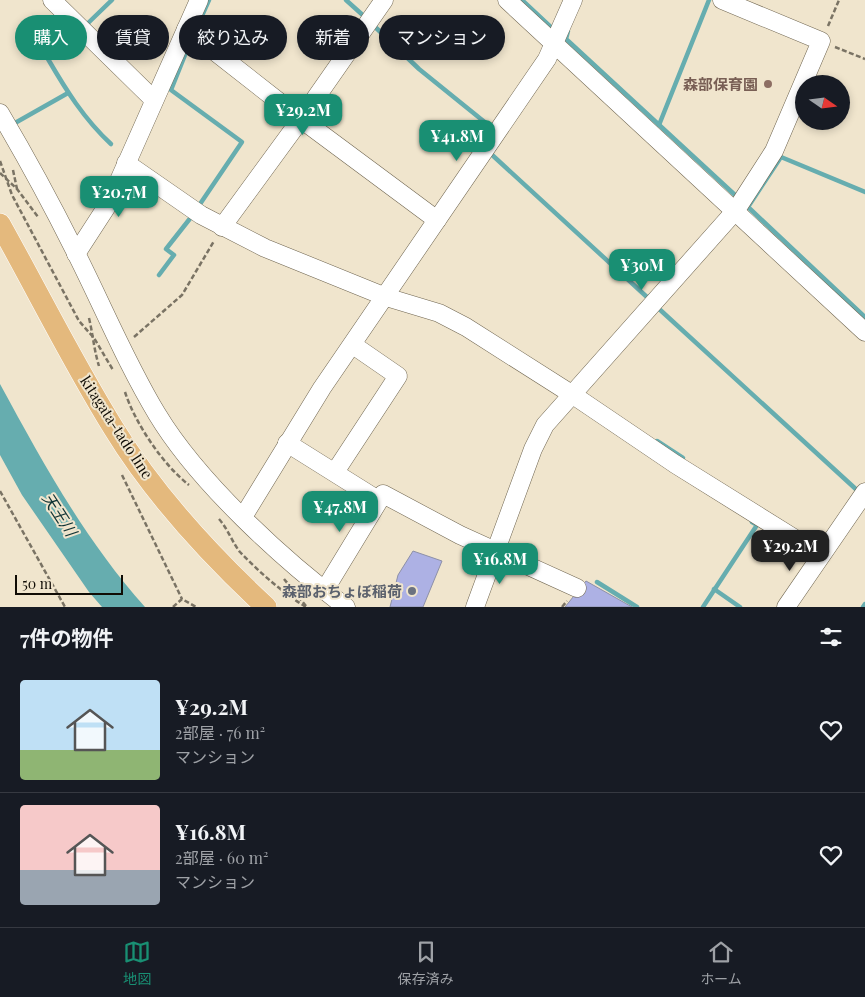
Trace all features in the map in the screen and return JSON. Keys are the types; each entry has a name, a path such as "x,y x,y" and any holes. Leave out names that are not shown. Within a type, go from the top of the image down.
{"main road":[{"name":"kitagata-tado line","path":"0,224 110,422 144,474 220,564 266,607"}],"street":[{"path":"52,0 154,100"},
{"path":"192,15 199,0"},
{"path":"222,226 301,120 384,0"},
{"path":"507,0 736,210 865,332"},
{"path":"243,517 322,388 547,59 573,0"},
{"path":"475,607 494,552 545,426 736,210 774,151 822,41 722,0"},
{"path":"76,254 109,203 179,45"},
{"path":"225,60 301,120 437,220"},
{"path":"0,113 76,254 157,414 183,451 243,517 324,591 346,607"},
{"path":"126,163 201,215 264,248 386,296 439,313 466,327 573,395 675,464 821,555"},
{"path":"335,472 398,376 353,345"},
{"path":"287,443 378,500"},
{"path":"786,607 865,492"},
{"path":"324,591 383,494 494,552 577,588"}],"path":[{"path":"839,0 822,41 865,59"},
{"path":"0,161 8,182"},
{"path":"0,173 17,189 41,221"},
{"path":"122,347 182,295 222,226"},
{"path":"87,312 94,338 93,347 101,373"},
{"path":"121,472 182,599 196,607"},
{"path":"0,491 66,607"},
{"path":"172,607 182,599"}],"water":[{"name":"天王川","path":"0,384 32,443 84,528 123,581 145,607 102,607 89,592 22,495 0,455"}],"building":[{"name":"森部おちょぼ稲荷","path":"413,551 442,561 423,607 390,607 398,575"},
{"path":"586,581 632,607 565,607"}],"waterway":[{"path":"87,24 112,0"},
{"path":"202,15 209,0"},
{"path":"346,0 363,15"},
{"path":"522,0 555,31"},
{"path":"659,125 709,0"},
{"path":"372,24 419,69 492,128"},
{"path":"568,31 566,39 735,195"},
{"path":"49,60 76,104 92,125 111,144"},
{"path":"183,60 171,90 242,142 198,207"},
{"path":"15,123 68,93"},
{"path":"490,153 648,298 651,295"},
{"path":"865,192 781,157 748,207 865,317"},
{"path":"159,275 174,255 166,249 192,216"},
{"path":"657,307 859,492"},
{"path":"657,441 683,458"},
{"path":"703,607 757,525 752,522"},
{"path":"597,582 637,607"},
{"path":"714,589 740,607"}],"place":[{"name":"森部保育園","path":"768,84"},
{"name":"森部おちょぼ稲荷","path":"412,591"}]}
